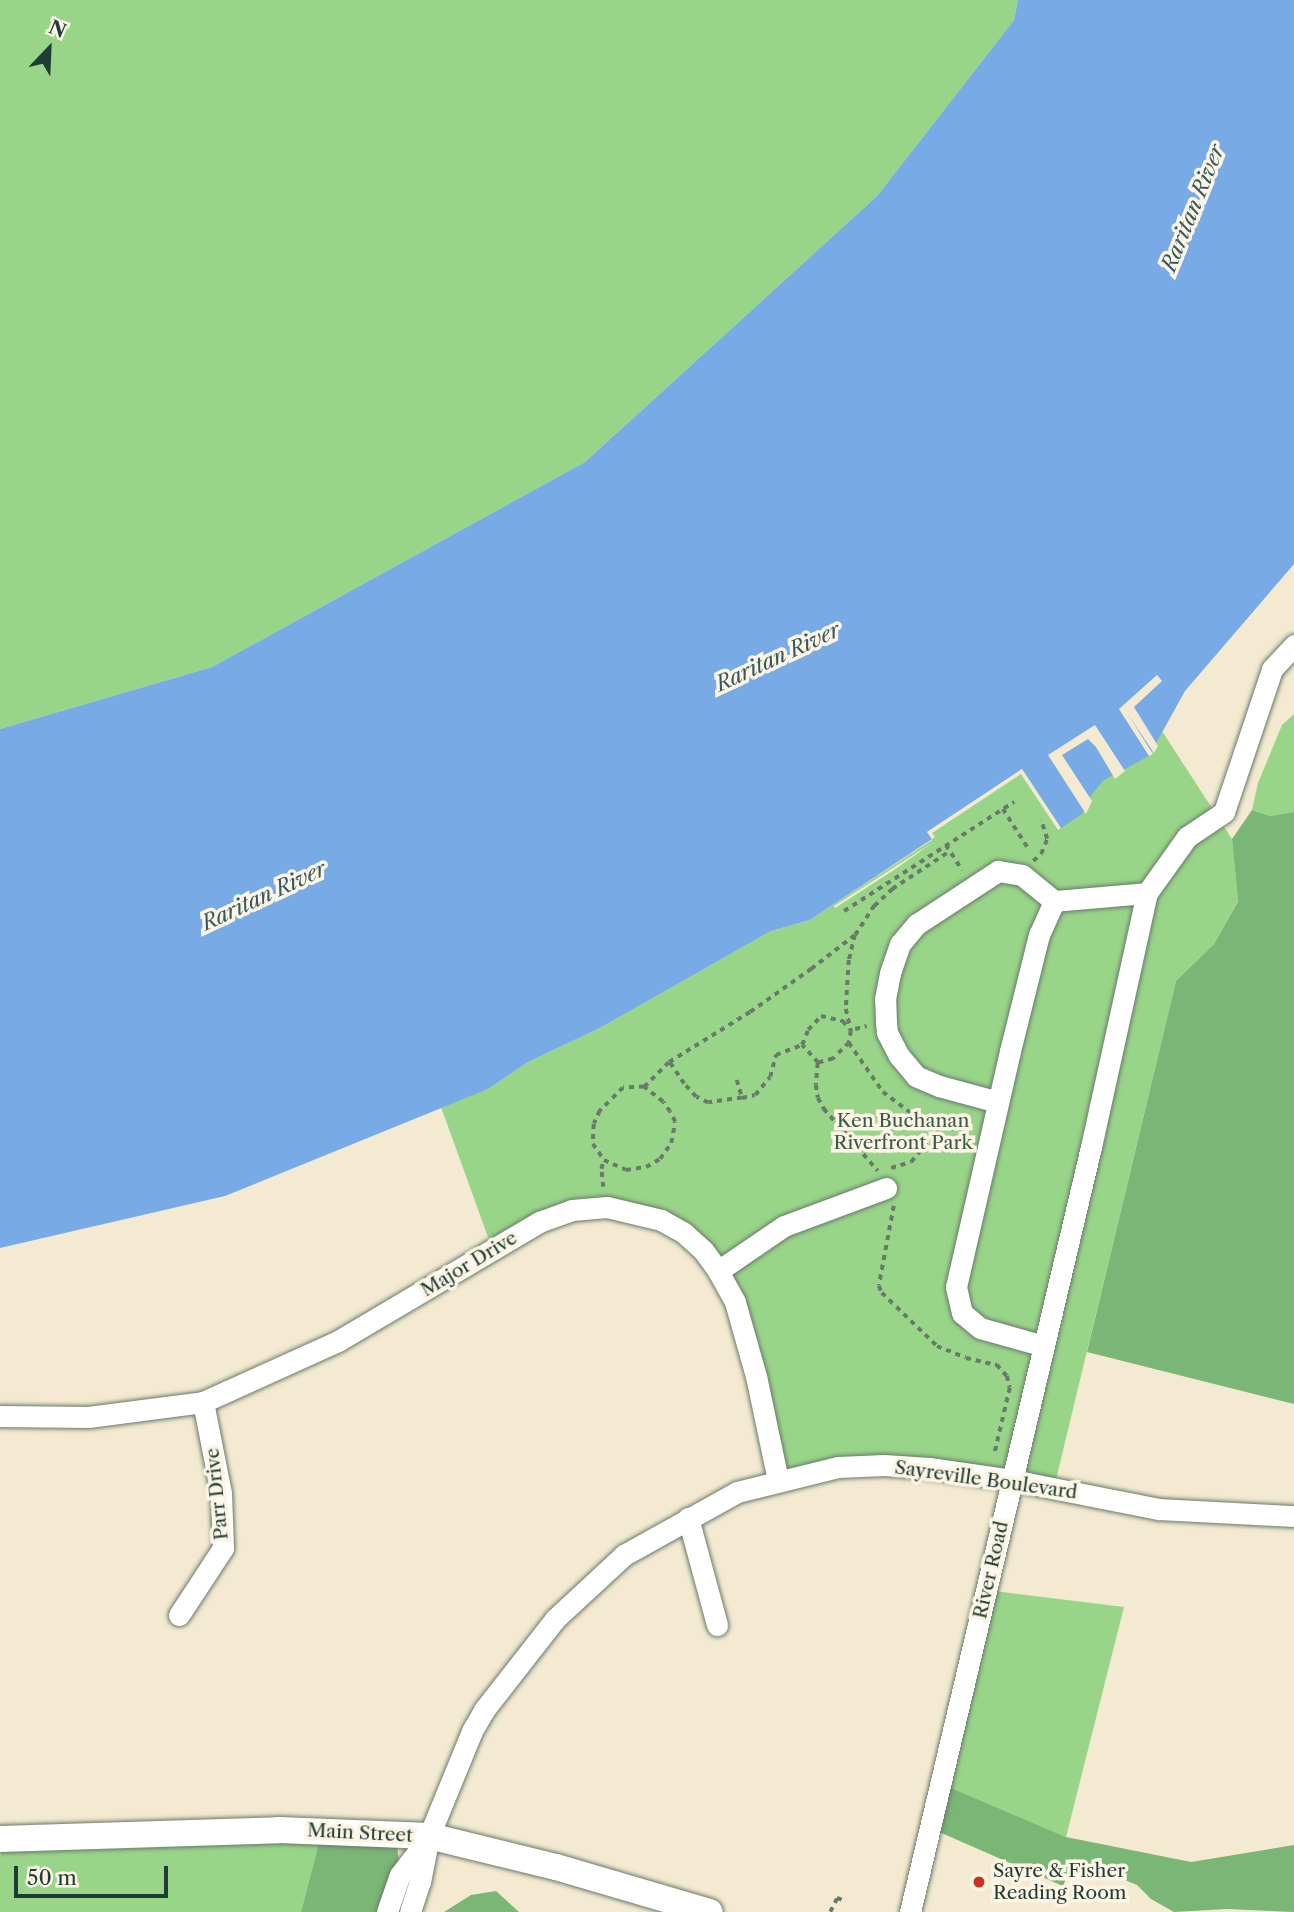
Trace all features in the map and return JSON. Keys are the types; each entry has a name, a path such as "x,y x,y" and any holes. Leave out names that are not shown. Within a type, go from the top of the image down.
{"main road":[{"name":"Main Street","path":"0,1839 279,1829 429,1836 556,1867 710,1912"}],"street":[{"path":"998,1102 939,1086 916,1076 900,1056 887,1032 886,1021 890,973 900,944 917,924 999,871 1022,875 1054,901 1147,893 1187,837 1224,812 1272,669 1294,645"},
{"name":"River Road","path":"910,1912 1091,1147 1147,893"},
{"path":"1044,1346 980,1328 962,1313 956,1287 1039,935 1054,901"},
{"path":"718,1270 784,1226 883,1180"},
{"name":"Major Drive","path":"0,1416 88,1417 203,1402 338,1341 539,1222 572,1210 607,1207 661,1220 684,1233 703,1250 718,1270 738,1311 756,1376 778,1479"},
{"name":"Parr Drive","path":"179,1615 223,1548 221,1493 203,1402"},
{"name":"Sayreville Boulevard","path":"429,1836 454,1769 484,1710 555,1619 624,1555 737,1492 778,1479 838,1467 884,1465 929,1468 1012,1480 1159,1509 1294,1516"},
{"path":"688,1518 717,1625"},
{"path":"387,1912 400,1875 429,1836"},
{"path":"410,1912 429,1836"}],"path":[{"path":"844,911 1014,802"},
{"path":"1003,809 1030,851"},
{"path":"1023,864 1036,859 1046,847 1047,832 1041,820"},
{"path":"644,1087 669,1062 750,1012 855,934 874,906 892,889 950,851 946,845"},
{"path":"818,1063 833,1059 849,1043 851,1031 846,1009 849,960 855,934"},
{"path":"669,1062 696,1097 708,1103 742,1098 755,1095 765,1085 776,1055 802,1045 808,1030 821,1016 843,1021 851,1031"},
{"path":"849,1043 883,1092 909,1112 940,1126 968,1132"},
{"path":"802,1045 818,1063 818,1098 883,1180 895,1202 879,1286 882,1293 937,1346 966,1358 997,1365 1007,1376 1010,1388 994,1456"},
{"path":"737,1080 742,1098"},
{"path":"644,1087 663,1102 675,1122 671,1143 660,1159 646,1167 626,1170 604,1160 593,1144 594,1124 600,1111 623,1088 644,1087"},
{"path":"883,1180 911,1162 940,1126"},
{"path":"603,1187 601,1169 604,1160"},
{"path":"830,1912 836,1898 845,1901"}],"green space":[{"path":"0,0 1018,0 1014,20 877,196 585,462 212,667 0,729"},
{"name":"Ken Buchanan Riverfront Park","path":"1185,690 1162,731 1232,839 1238,900 1214,944 1176,981 1054,1488 929,1468 778,1480 735,1302 684,1233 572,1210 493,1251 441,1107 488,1089 528,1062 600,1028 771,931 810,920 932,840 927,832 1022,769"},
{"path":"1294,714 1294,812 1270,816 1252,810 1258,783 1282,725"},
{"path":"1252,810 1270,816 1294,812 1294,1404 1087,1352 1176,981 1214,944 1238,901 1232,839"},
{"path":"986,1590 1124,1607 1066,1837 940,1783"},
{"path":"940,1783 1066,1837 1191,1862 1294,1845 1294,1912 1227,1909 1174,1912 1151,1899 1137,1885 1074,1859 1063,1886 930,1828"},
{"path":"322,1831 301,1912 0,1912 0,1857 5,1838"},
{"path":"322,1831 396,1835 400,1875 387,1912 301,1912"},
{"path":"496,1891 519,1912 444,1912 471,1895"}],"water":[{"name":"Raritan River","path":"1018,0 1294,0 1294,564 1185,691 1149,756 1104,780 1092,794 1082,814 1061,828 1022,769 927,832 932,839 810,920 771,931 600,1028 528,1062 488,1089 225,1196 0,1248 0,729 212,667 585,462 877,196 1014,20"}],"pier":[{"path":"1157,675 1162,681 1134,707 1158,746 1154,753 1127,713 1153,754 1149,756 1119,709"},
{"path":"1095,725 1125,771 1115,779 1096,747 1088,739 1062,755 1092,801 1086,814 1048,755"},
{"path":"1022,769 1061,828 1058,830 1021,774 932,833 935,837 932,839 927,832"},
{"path":"935,841 894,870 835,908 834,906"}],"place":[{"name":"Sayre & Fisher Reading Room","path":"979,1882"}]}
